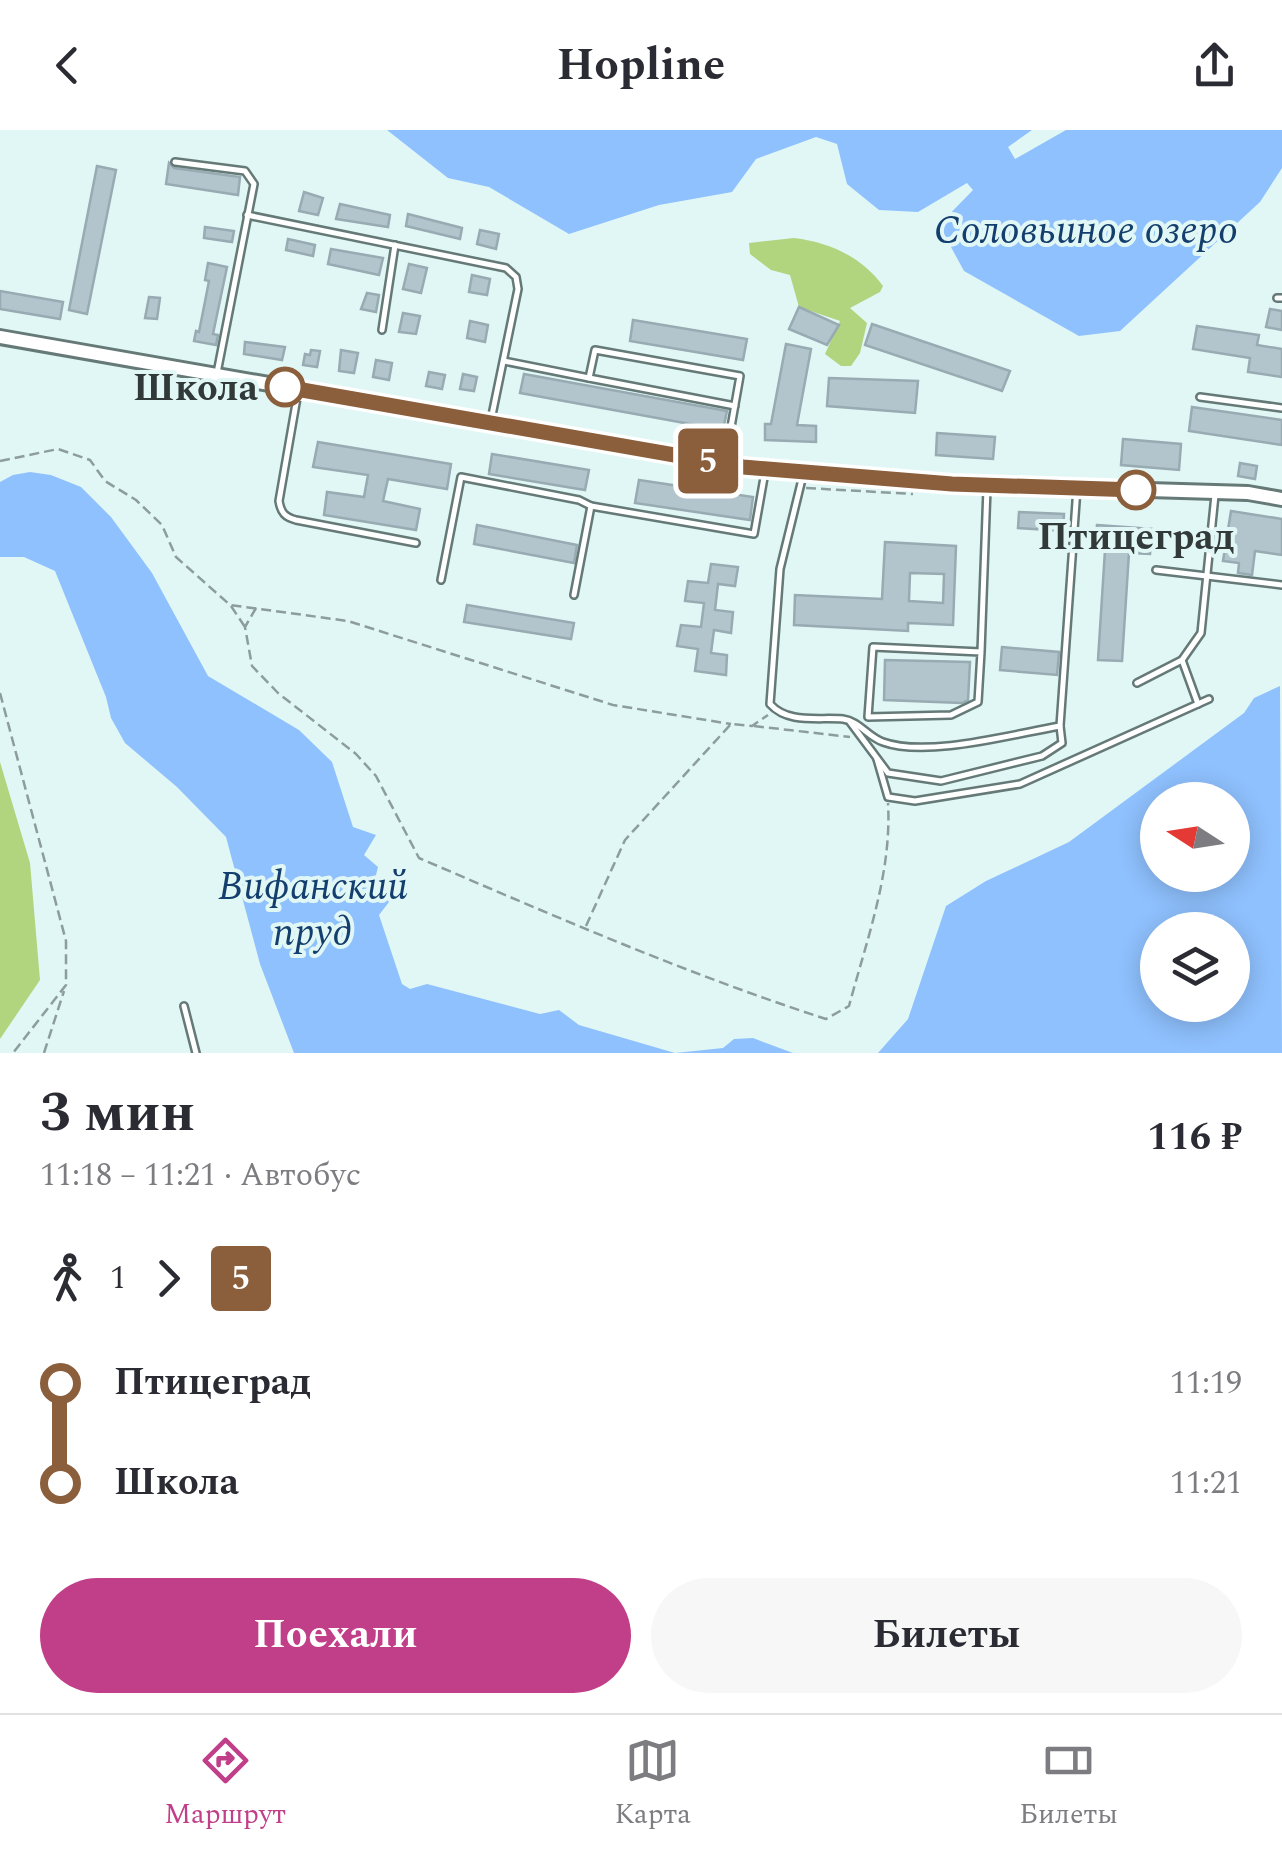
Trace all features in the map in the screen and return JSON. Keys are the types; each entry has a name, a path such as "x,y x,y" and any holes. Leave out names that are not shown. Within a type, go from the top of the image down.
{"street":[{"path":"0,338 724,464 987,485 1215,492 1282,499"}],"lane":[{"path":"175,162 245,172 254,184 217,376"},
{"path":"247,215 506,268 516,277 518,289 491,423"},
{"path":"382,330 396,245"},
{"path":"589,378 595,350 740,376 724,464"},
{"path":"504,361 735,406"},
{"path":"299,390 280,510 296,520 416,543"},
{"path":"1200,397 1282,408"},
{"path":"441,580 461,476 579,500 591,506 754,534 766,469"},
{"path":"803,472 780,569 770,704 778,713 810,720 848,720 881,742 915,746 957,744 1060,726"},
{"path":"981,652 873,647 868,717 951,716 978,702 981,652 987,485"},
{"path":"848,720 888,773 941,782 1042,756 1062,742 1077,488"},
{"path":"1136,683 1182,660 1201,632 1215,492"},
{"path":"574,595 591,506"},
{"path":"1156,570 1282,585"},
{"path":"1182,660 1198,704"},
{"path":"877,759 888,796 916,801 1020,784 1208,699"},
{"path":"184,1006 196,1053"}],"path":[{"path":"0,461 58,449 90,460 105,480 136,500 162,525 176,557 230,605 245,627 252,666 278,694 356,754 376,776 420,858 728,987 826,1019 850,1006 882,885 890,833 888,796"},
{"path":"800,487 912,494"},
{"path":"230,605 348,621 613,705 863,740"},
{"path":"245,627 256,608"},
{"path":"0,693 66,941 66,985 44,1053"},
{"path":"752,726 768,716 770,704"},
{"path":"585,929 625,840 731,724"},
{"path":"13,1053 66,985"}],"green space":[{"path":"794,238 844,253 883,286 880,292 850,308 867,323 860,353 851,366 841,366 825,354 840,321 799,307 790,275 771,270 750,254 749,243"},
{"path":"0,762 30,863 40,980 0,1039"}],"water":[{"name":"Соловьиное озеро","path":"387,130 1032,130 1008,147 1015,159 1066,130 1282,130 1282,168 1260,202 1120,331 1079,336 964,271 939,225 973,190 967,183 918,212 879,210 847,184 837,144 816,137 756,159 732,192 659,205 569,234 489,187 448,178"},
{"name":"Вифанский пруд","path":"30,472 51,475 81,487 111,517 152,573 208,676 299,730 332,762 353,827 376,835 364,855 378,867 374,883 389,902 379,915 402,984 410,989 427,984 540,1014 559,1010 579,1025 675,1053 294,1053 260,964 226,837 177,787 125,743 111,718 55,571 24,557 0,557 0,482"},
{"path":"1280,686 1282,1053 878,1053 908,1019 946,906 986,881 1069,842 1140,790 1140,892 1250,892 1250,782 1150,782 1244,713 1254,698"},
{"path":"753,1038 793,1053 675,1053 723,1048 734,1039"}],"building":[{"path":"169,163 174,168 240,177 238,195 166,184"},
{"path":"97,166 116,170 87,314 69,310"},
{"path":"304,192 323,198 318,215 299,211"},
{"path":"340,204 390,215 388,227 336,219"},
{"path":"408,214 462,228 460,239 406,226"},
{"path":"205,227 234,231 232,242 204,238"},
{"path":"480,230 499,234 496,249 477,244"},
{"path":"288,239 315,245 313,256 286,250"},
{"path":"331,249 383,258 379,275 328,264"},
{"path":"208,263 227,267 213,334 218,335 216,345 194,341 209,281 205,280"},
{"path":"409,264 427,268 421,293 403,289"},
{"path":"472,275 490,279 487,295 469,292"},
{"path":"0,291 63,302 60,319 0,309"},
{"path":"367,293 379,295 376,312 361,309"},
{"path":"149,297 160,298 157,319 145,318"},
{"path":"799,307 839,325 827,345 789,329"},
{"path":"1270,309 1282,311 1282,330 1266,327"},
{"path":"403,313 420,316 416,334 399,332"},
{"path":"633,320 747,339 743,360 630,341"},
{"path":"470,321 488,325 485,342 467,338"},
{"path":"872,324 1010,371 1002,391 865,345"},
{"path":"1197,326 1259,335 1257,345 1282,349 1282,377 1248,372 1250,358 1193,349"},
{"path":"245,342 285,347 282,360 244,354"},
{"path":"786,344 811,349 797,425 816,426 816,442 765,440 765,424 771,424"},
{"path":"311,350 320,351 317,367 303,365 305,354 310,355"},
{"path":"341,350 358,353 354,373 339,371"},
{"path":"376,360 392,363 389,380 373,377"},
{"path":"429,372 445,375 442,389 426,386"},
{"path":"463,374 477,377 474,391 460,389"},
{"path":"524,374 727,411 723,430 520,393"},
{"path":"829,378 918,381 915,413 827,406"},
{"path":"1192,407 1282,420 1282,445 1189,431"},
{"path":"937,433 995,437 993,459 936,455"},
{"path":"1123,439 1181,444 1179,470 1121,465"},
{"path":"318,442 451,464 447,489 388,479 383,501 420,509 416,530 324,515 327,492 364,497 368,475 313,467"},
{"path":"492,454 589,470 585,490 489,474"},
{"path":"1240,463 1257,466 1255,479 1238,476"},
{"path":"639,480 753,497 750,520 635,503"},
{"path":"1231,511 1282,519 1282,555 1255,551 1252,575 1238,573 1239,563 1223,561"},
{"path":"1019,512 1064,514 1063,531 1018,528"},
{"path":"477,525 577,545 574,563 474,544"},
{"path":"1097,525 1152,529 1150,554 1129,553 1122,661 1098,660 1105,550 1095,549"},
{"path":"885,542 956,546 953,625 908,623 908,631 794,625 795,595 882,599","holes":["910,573 944,574 943,603 909,601"]},
{"path":"711,564 738,567 735,586 718,584 715,610 733,612 731,633 714,630 711,653 727,655 726,675 695,671 698,649 677,646 681,625 701,627 704,603 685,601 688,581 708,583"},
{"path":"467,605 574,623 571,639 464,622"},
{"path":"1002,647 1059,652 1057,675 1000,670"},
{"path":"885,660 970,662 968,700 884,700"}],"bus line":[{"name":"5","path":"285,387 743,467 952,484 1136,490"}],"place":[{"name":"Школа","path":"285,387"},
{"name":"Птицеград","path":"1136,490"}]}
